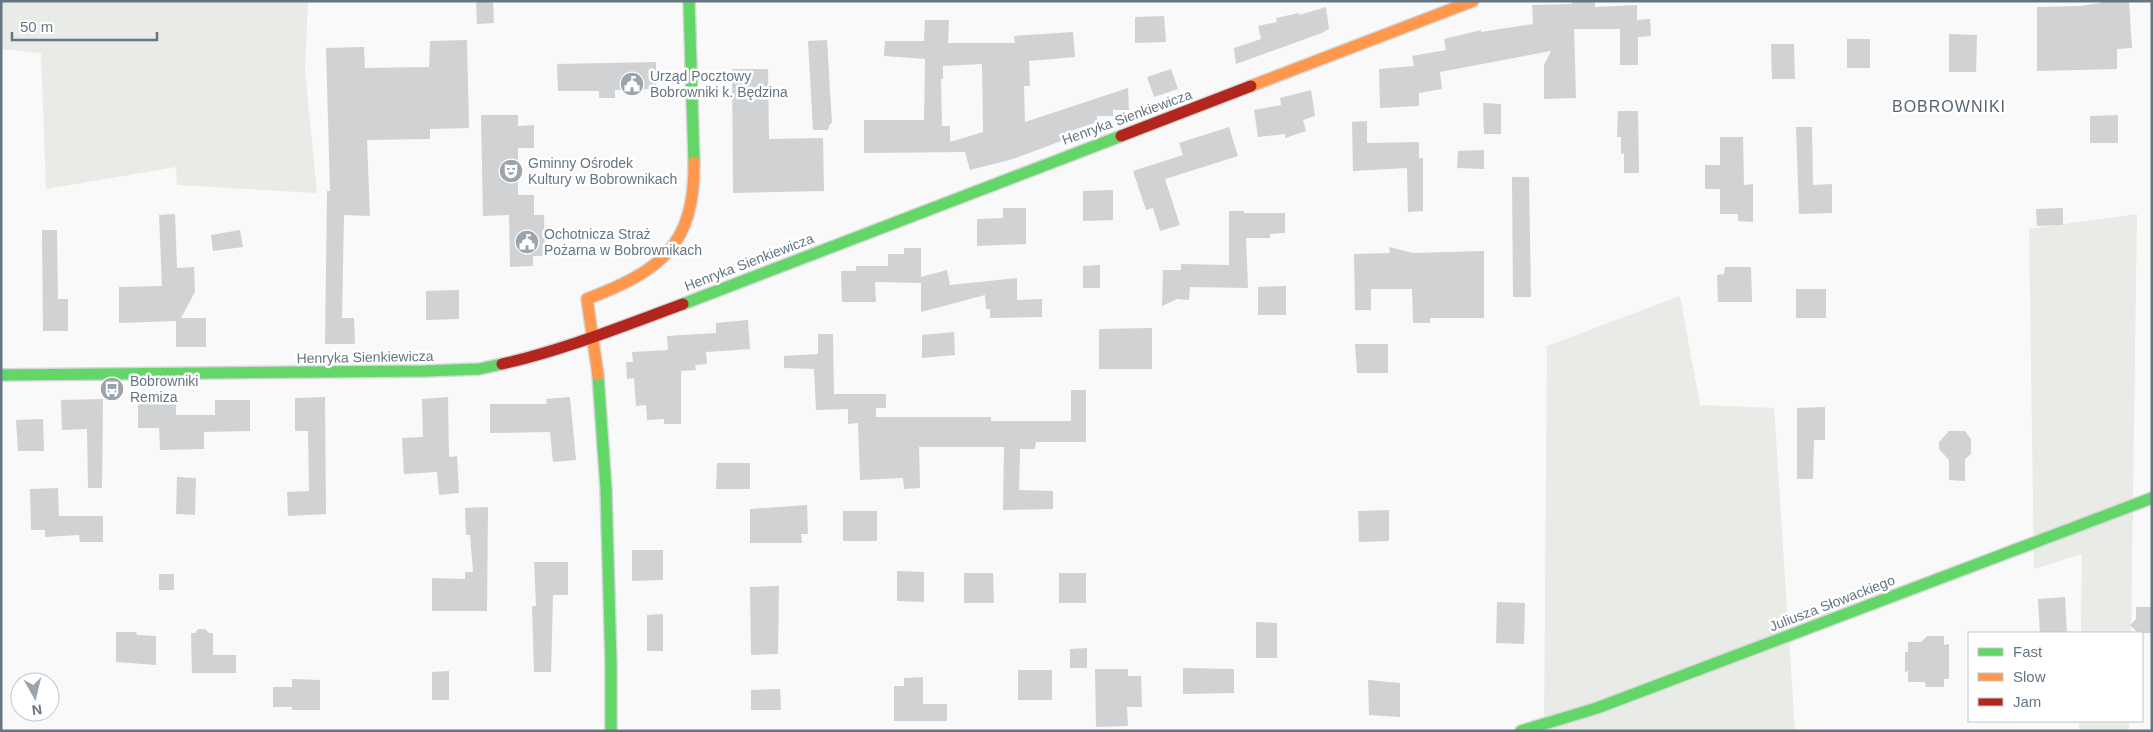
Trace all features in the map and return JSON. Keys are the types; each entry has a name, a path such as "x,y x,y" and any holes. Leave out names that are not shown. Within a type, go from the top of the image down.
{"street":[{"path":"610,731 612,686 607,512 599,370 587,299 625,284 645,273 661,260 680,237 687,220 692,198 694,150 689,1"},
{"name":"Henryka Sienkiewicza","path":"1,374 452,370 479,369 516,362 593,338 1473,1"},
{"name":"Juliusza Słowackiego","path":"1521,731 1597,708 2152,498"}],"shaded area":[{"path":"1,1 308,1 305,70 317,193 177,185 176,167 46,189 41,53 1,49"},
{"path":"2137,214 2131,632 2081,632 2082,554 2034,569 2029,229"},
{"path":"1680,296 1700,405 1774,408 1795,731 1544,731 1547,346"},
{"path":"2079,722 2129,722 2129,731 2079,731"}],"building":[{"path":"476,1 493,1 494,23 477,24"},
{"path":"1572,1 1595,1 1595,7 1637,5 1637,20 1650,19 1651,36 1638,37 1638,65 1620,65 1620,29 1574,29 1576,98 1544,99 1544,65 1551,51 1440,72 1442,89 1419,93 1419,106 1380,108 1379,69 1414,66 1412,56 1446,50 1444,39 1481,30 1481,32 1533,24 1532,5 1572,4"},
{"path":"2101,1 2129,1 2132,48 2117,49 2117,69 2037,71 2037,7 2080,6 2101,3"},
{"path":"1326,7 1329,29 1236,64 1234,48 1261,39 1258,26 1277,22 1276,18 1299,13 1299,15"},
{"path":"1164,16 1166,42 1135,43 1135,17"},
{"path":"925,20 949,20 948,43 1015,43 1014,36 1073,32 1075,57 1029,61 1030,86 1024,86 1025,122 1128,88 1129,110 1114,110 1113,108 1113,116 1097,116 1097,122 1059,135 1061,141 1013,159 970,170 965,152 864,153 864,120 924,120 925,59 884,56 885,41 924,41","holes":["982,64 983,132 950,142 950,126 942,126 941,79 943,79 943,66"]},
{"path":"1949,34 1977,35 1976,72 1949,72"},
{"path":"1847,39 1870,39 1870,68 1847,68"},
{"path":"467,40 469,128 430,129 430,139 367,140 370,216 344,215 342,318 354,318 355,344 325,344 327,191 330,191 326,48 364,47 365,68 429,67 430,41"},
{"path":"827,40 832,123 828,130 813,130 808,41"},
{"path":"1771,44 1794,44 1795,79 1772,79"},
{"path":"656,62 656,89 615,90 615,98 599,98 599,91 558,91 557,64"},
{"path":"732,69 768,69 769,139 823,138 824,191 733,193"},
{"path":"1171,69 1178,89 1154,97 1147,77"},
{"path":"1311,90 1315,116 1303,120 1306,131 1285,138 1285,134 1258,137 1254,110 1281,105 1280,98"},
{"path":"1483,103 1501,104 1501,134 1484,134"},
{"path":"1618,111 1638,111 1639,173 1624,173 1624,153 1621,154 1621,137 1617,137"},
{"path":"481,115 518,115 518,126 534,125 534,148 518,148 518,195 534,195 534,215 544,215 545,256 533,256 533,266 510,267 509,215 483,216"},
{"path":"2118,115 2118,143 2090,143 2090,116"},
{"path":"1367,121 1367,143 1419,142 1419,158 1423,158 1423,211 1408,212 1407,168 1353,171 1352,122"},
{"path":"1229,127 1238,156 1165,179 1180,225 1160,231 1153,208 1146,210 1133,171 1183,155 1179,143"},
{"path":"1796,127 1812,127 1813,185 1832,184 1832,213 1799,214"},
{"path":"1720,137 1743,137 1744,185 1753,184 1753,222 1738,221 1738,214 1720,214 1720,189 1705,189 1705,165 1720,165"},
{"path":"1484,150 1484,169 1457,168 1458,151"},
{"path":"1512,177 1529,177 1531,297 1513,297"},
{"path":"1113,190 1113,220 1083,221 1083,191"},
{"path":"1003,208 1026,208 1026,244 977,246 977,219 1003,218"},
{"path":"2063,208 2063,225 2037,226 2036,209"},
{"path":"1229,211 1285,213 1285,233 1270,234 1270,238 1246,238 1248,288 1190,287 1189,300 1177,299 1162,306 1163,270 1181,270 1181,264 1229,265"},
{"path":"175,214 177,268 194,267 195,292 181,318 206,318 206,347 176,347 176,321 119,323 119,287 162,286 159,215"},
{"path":"42,230 57,230 58,299 68,299 68,331 43,331"},
{"path":"240,230 243,247 213,251 211,235"},
{"path":"1389,247 1413,253 1484,251 1484,318 1430,318 1430,323 1413,323 1412,289 1371,289 1371,310 1355,310 1354,254 1390,253"},
{"path":"904,248 921,248 921,277 947,270 950,285 1017,278 1017,300 1042,299 1042,317 990,318 990,309 986,309 985,295 921,312 921,283 875,282 876,302 842,302 841,271 856,271 856,266 888,266 888,254 904,254"},
{"path":"1100,265 1100,288 1083,288 1083,266"},
{"path":"1725,267 1751,267 1752,302 1718,302 1717,275 1724,274"},
{"path":"1286,286 1286,315 1258,315 1258,287"},
{"path":"1796,289 1826,289 1826,318 1796,318"},
{"path":"459,290 459,319 426,320 426,291"},
{"path":"748,320 750,349 706,352 707,364 695,365 696,370 681,371 681,424 664,424 664,419 647,420 646,405 636,406 634,378 627,379 626,362 633,362 632,352 668,350 667,336 716,333 716,323"},
{"path":"1152,328 1152,369 1099,369 1099,329"},
{"path":"954,332 955,355 922,358 922,335"},
{"path":"818,334 833,334 834,394 886,394 886,408 876,408 876,417 991,417 991,421 1071,421 1071,390 1086,390 1086,442 1036,442 1035,449 1020,449 1019,490 1053,491 1053,509 1003,510 1004,447 919,447 920,488 904,489 903,478 860,480 858,423 848,424 848,409 816,410 814,369 784,368 784,356 818,354"},
{"path":"1355,344 1388,344 1388,373 1357,373"},
{"path":"325,397 326,514 288,516 287,492 309,491 308,431 295,431 295,398"},
{"path":"448,397 449,457 457,456 459,493 439,495 437,472 404,474 402,438 423,437 422,399"},
{"path":"570,397 576,460 553,462 550,432 490,433 490,404 547,404 546,399"},
{"path":"103,399 102,488 88,488 87,429 62,430 61,400"},
{"path":"138,399 176,399 176,415 215,415 215,400 250,400 250,431 204,432 204,449 160,450 159,428 138,428"},
{"path":"1825,407 1825,440 1814,440 1813,479 1797,479 1797,408"},
{"path":"43,419 44,451 18,451 16,420"},
{"path":"1949,431 1965,431 1971,439 1971,454 1965,459 1965,481 1949,480 1949,460 1939,449 1939,442"},
{"path":"717,463 750,463 750,489 716,489"},
{"path":"177,477 196,478 195,515 176,514"},
{"path":"58,488 59,516 103,516 103,542 80,542 79,535 45,537 45,530 31,530 30,489"},
{"path":"807,505 808,534 801,534 802,543 750,543 750,509"},
{"path":"488,507 487,611 432,611 432,578 465,579 465,572 473,572 470,535 466,535 465,508"},
{"path":"1389,510 1389,541 1359,542 1358,511"},
{"path":"843,511 877,511 877,541 843,541"},
{"path":"632,550 663,550 663,580 632,581"},
{"path":"534,562 568,562 568,595 553,595 551,672 534,672 532,606 536,606"},
{"path":"897,571 924,572 924,602 897,601"},
{"path":"964,573 993,573 994,603 964,603"},
{"path":"1059,573 1086,573 1086,603 1059,603"},
{"path":"159,574 174,574 174,590 159,590"},
{"path":"779,586 778,654 751,655 750,587"},
{"path":"2065,597 2067,632 2040,632 2038,599"},
{"path":"1497,602 1525,603 1524,644 1496,643"},
{"path":"2136,607 2152,607 2152,633 2137,632 2130,625 2136,619"},
{"path":"663,614 663,651 647,651 647,615"},
{"path":"1256,622 1277,623 1277,658 1256,658"},
{"path":"198,629 205,629 209,633 213,633 213,655 236,655 236,673 192,673 191,633 195,633"},
{"path":"116,632 136,632 137,635 156,636 156,665 116,662"},
{"path":"1927,636 1944,636 1944,645 1949,644 1949,679 1944,679 1944,687 1926,687 1925,682 1908,682 1908,671 1905,672 1905,652 1908,652 1908,642 1921,642"},
{"path":"1087,648 1087,668 1070,668 1070,649"},
{"path":"1183,668 1234,669 1234,693 1183,694"},
{"path":"1095,669 1128,669 1128,676 1141,676 1142,707 1127,707 1128,726 1096,727"},
{"path":"1018,670 1052,670 1052,700 1018,700"},
{"path":"449,671 449,700 432,700 432,672"},
{"path":"923,677 923,704 947,704 947,721 894,721 894,686 904,686 904,678"},
{"path":"292,679 320,680 320,710 292,710 292,707 273,707 273,687 292,687"},
{"path":"1368,680 1400,683 1400,717 1369,715"},
{"path":"780,689 781,710 751,710 751,690"}],"traffic: fast":[{"path":"689,1 694,162"},
{"path":"683,304 1121,136"},
{"path":"1,375 426,371 479,369 502,364"},
{"path":"598,375 606,489 611,731"},
{"path":"1521,731 1597,708 2152,498"}],"traffic: slow":[{"path":"1251,86 1473,1"},
{"path":"598,375 587,299 635,278 668,252 680,235 688,215 693,191 694,162"}],"traffic: jam":[{"path":"1121,136 1251,86"},
{"path":"502,364 571,345 683,304"}],"place":[{"name":"Urząd Pocztowy Bobrowniki k. Będzina","path":"632,84"},
{"name":"Gminny Ośrodek Kultury w Bobrownikach","path":"511,171"},
{"name":"Ochotnicza Straż Pożarna w Bobrownikach","path":"527,242"},
{"name":"Bobrowniki Remiza","path":"112,389"}],"district":[{"name":"BOBROWNIKI","path":"1949,106"}]}
